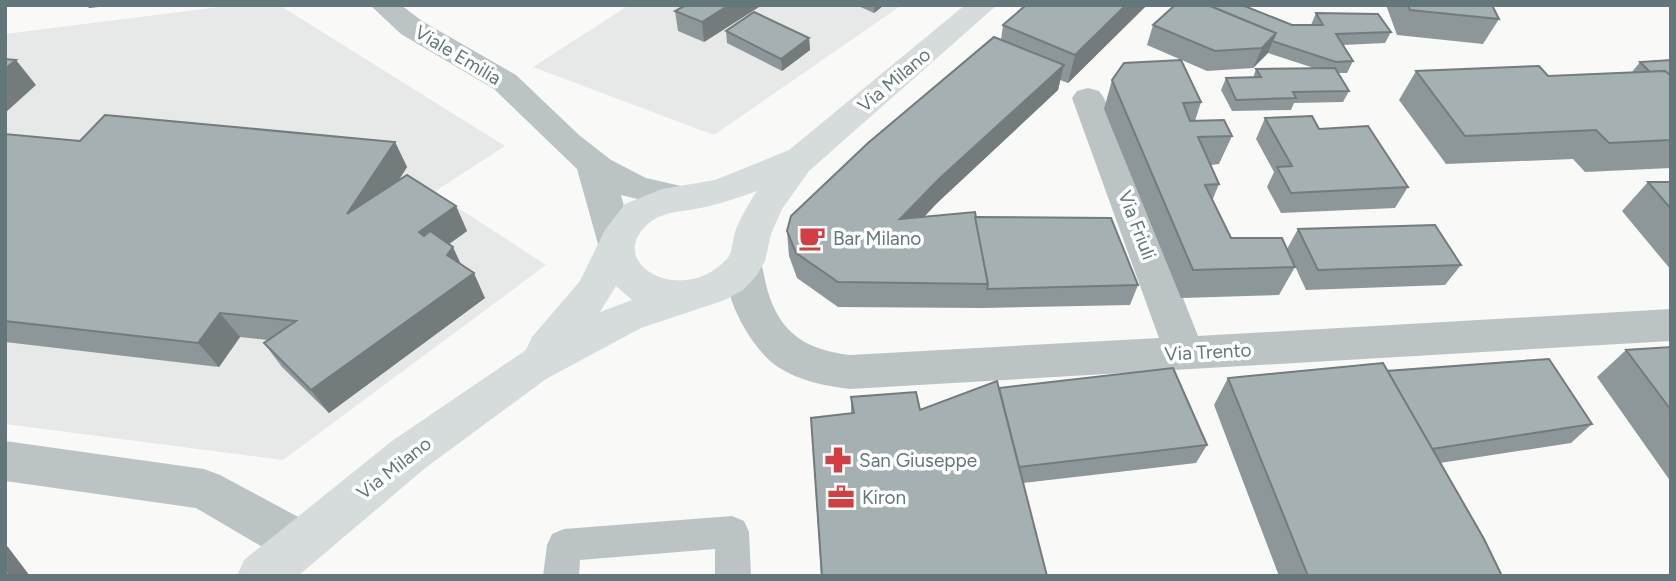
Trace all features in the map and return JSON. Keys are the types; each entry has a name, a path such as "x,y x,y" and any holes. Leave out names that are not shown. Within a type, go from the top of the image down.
{"main road":[{"name":"Via Milano","path":"261,576 408,455 531,367 615,322 711,290 730,279 748,250 763,209 780,181 805,154 983,5"},
{"name":"Via Milano","path":"531,367 594,291 624,227 638,213 657,203 746,183 805,154"},
{"path":"688,197 717,201 734,209 746,220 748,250"},
{"name":"Via Milano","path":"616,244 617,261 625,276 642,288 663,295 688,296"}],"street":[{"name":"Viale Emilia","path":"384,5 401,21 505,82 592,164 629,187 649,194 688,197"},
{"name":"Via Friuli","path":"1088,98 1185,353"},
{"name":"Viale Emilia","path":"592,164 616,244"},
{"name":"Via Trento","path":"748,250 748,295 775,343 794,358 822,369 850,372 1671,325"},
{"name":"Via Trento","path":"688,296 720,300 743,310 762,324"},
{"path":"5,461 204,489 300,543"}],"lane":[{"path":"561,576 564,545 732,532 733,576"}],"shaded area":[{"path":"235,5 279,5 505,146 434,192 546,265 283,460 5,424 5,34"},
{"path":"629,5 902,5 714,135 533,67"}],"building":[{"path":"686,5 729,5 702,22 675,11"},
{"path":"1026,5 1126,5 1075,55 1003,25"},
{"path":"1175,5 1208,5 1276,33 1262,48 1215,51 1153,25"},
{"path":"1208,5 1242,5 1292,25 1323,25 1316,13 1378,14 1391,32 1336,34 1353,61 1336,62 1272,41 1276,33"},
{"path":"1408,5 1492,5 1499,19 1410,10"},
{"path":"754,12 809,38 781,59 726,31"},
{"path":"994,37 1064,65 939,179 900,219 975,212 988,284 838,282 796,253 787,231 791,216 868,143"},
{"path":"5,59 16,60 5,69"},
{"path":"1181,60 1201,102 1183,103 1190,121 1224,120 1232,136 1198,137 1219,184 1205,185 1231,238 1282,238 1295,267 1193,270 1112,80 1124,63"},
{"path":"1671,60 1671,76 1665,71 1650,72 1640,62"},
{"path":"1539,66 1548,76 1665,71 1671,76 1671,140 1609,143 1596,130 1465,136 1416,71"},
{"path":"1335,68 1349,91 1293,92 1296,98 1236,100 1226,78 1261,77 1256,69"},
{"path":"105,115 395,142 347,214 407,175 456,206 419,232 424,236 430,231 453,247 447,255 474,273 311,390 264,343 296,321 220,313 198,343 5,321 5,134 80,141"},
{"path":"1312,116 1319,129 1368,126 1408,187 1291,193 1277,167 1292,166 1265,118"},
{"path":"1648,182 1671,182 1671,209"},
{"path":"975,217 1111,218 1138,285 987,289"},
{"path":"1435,225 1461,265 1318,270 1298,229"},
{"path":"1671,347 1671,410 1626,350"},
{"path":"1549,359 1592,424 1432,449 1387,371"},
{"path":"1383,363 1484,539 1502,576 1308,576 1228,378"},
{"path":"1173,368 1207,445 1019,467 999,388"},
{"path":"997,381 1047,576 822,576 811,418 854,413 851,397 916,392 920,410"}],"place":[{"name":"Bar Milano","path":"812,238"},
{"name":"San Giuseppe","path":"838,460"},
{"name":"Kiron","path":"841,497"}]}
